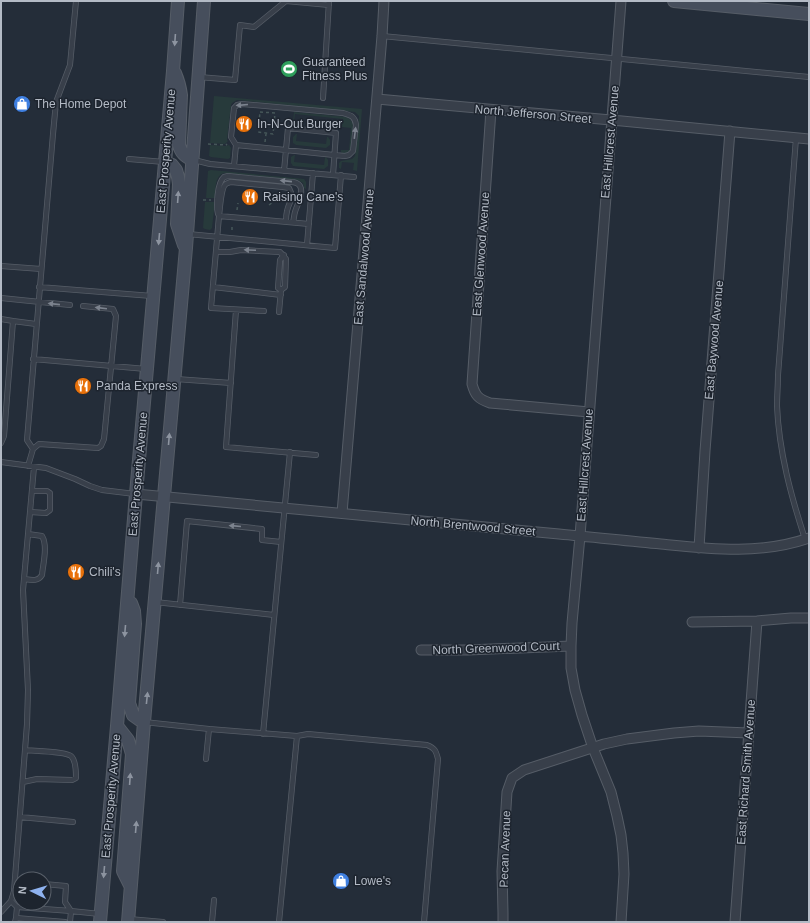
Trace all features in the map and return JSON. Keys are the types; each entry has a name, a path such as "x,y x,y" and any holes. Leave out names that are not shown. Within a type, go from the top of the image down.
{"main road":[{"name":"East Prosperity Avenue","path":"100,918 166,162 178,1"},
{"path":"128,920 186,248 204,1"},
{"path":"674,1 809,14"},
{"path":"173,71 178,79 180,88 181,101 179,145 185,156 192,160"},
{"path":"166,162 172,165 176,170 178,177 177,224 186,248"},
{"path":"128,596 134,611 135,624 129,703 133,716 144,722"},
{"path":"117,726 128,740 132,754 123,871 131,886"}],"street":[{"name":"East Sandalwood Avenue","path":"342,513 384,1"},
{"name":"East Hillcrest Avenue","path":"621,1 571,646 571,668 575,690 593,748 611,792 621,835 624,874 621,922"},
{"name":"North Jefferson Street","path":"377,99 809,139"},
{"name":"East Glenwood Avenue","path":"491,110 472,384 477,396 483,401 490,403 589,412"},
{"name":"East Baywood Avenue","path":"698,548 730,131"},
{"name":"North Brentwood Street","path":"136,494 698,548 740,550 782,545 807,539"},
{"path":"692,622 757,621 809,618"},
{"name":"East Richard Smith Avenue","path":"735,922 757,621"},
{"name":"North Greenwood Court","path":"422,650 468,650 571,646"},
{"path":"593,748 627,739 674,733 699,731 749,733"},
{"name":"Pecan Avenue","path":"503,922 502,871 507,792 512,778 524,770 593,748"}],"lane":[{"path":"33,449 26,440 56,102 70,65 76,1"},
{"path":"199,77 235,80 240,25 254,27 286,1 329,3 323,98"},
{"path":"382,36 809,76"},
{"path":"234,166 236,145 231,137 234,108 239,104 343,113 351,115 355,120 356,125 353,150 350,155 345,156 236,145"},
{"path":"284,171 288,128 336,132 332,175"},
{"path":"796,138 777,406 781,442 789,486 807,539"},
{"path":"129,159 166,162"},
{"path":"192,160 210,164 354,176"},
{"path":"307,245 313,173"},
{"path":"187,234 335,248 341,175"},
{"path":"219,216 217,209 219,186 221,179 228,176 298,184 301,190 300,200 295,211 293,222"},
{"path":"264,311 211,308 223,187 231,182 289,188 292,193 292,198 287,210 286,222"},
{"path":"219,216 309,224"},
{"path":"216,252 241,250 280,252 284,255 280,260 278,288 281,292 279,312"},
{"path":"1,266 41,269"},
{"path":"39,287 154,296"},
{"path":"213,287 281,292"},
{"path":"1,298 70,306"},
{"path":"28,466 33,449 39,444 98,448 101,446 104,439 116,316 113,309 83,306"},
{"path":"236,310 226,447 316,455"},
{"path":"1,319 36,324"},
{"path":"1,443 4,436 13,321"},
{"path":"33,359 147,369"},
{"path":"174,379 231,383"},
{"path":"263,734 290,452"},
{"path":"1,462 46,468 102,490 136,494"},
{"path":"15,871 23,782 28,695 23,590 34,467"},
{"path":"30,512 46,513 50,510 50,493 47,491 32,491"},
{"path":"180,605 187,521 262,529 262,540 281,542"},
{"path":"24,579 40,579 42,575 45,545 42,536 28,534"},
{"path":"155,602 274,616"},
{"path":"144,722 263,734 297,736 308,734 427,745 432,747 436,750 438,759 424,922"},
{"path":"206,759 209,728"},
{"path":"279,922 297,736"},
{"path":"23,782 37,779 72,780 76,778 74,760 70,756 64,753 25,750"},
{"path":"20,816 73,822"},
{"path":"52,885 66,886 65,902 71,911 70,922"},
{"path":"1,912 11,901 12,898"},
{"path":"212,922 214,900"},
{"path":"52,910 71,911 100,918"},
{"path":"16,920 65,922"},
{"path":"128,920 163,922"}],"path":[{"path":"260,112 275,113 273,134 266,133 258,132 260,112"},
{"path":"265,142 266,133"},
{"path":"208,144 228,144"},
{"path":"274,189 274,197 276,200"},
{"path":"280,199 281,194"},
{"path":"269,205 276,200 284,198"},
{"path":"203,200 215,201"},
{"path":"237,212 238,203"},
{"path":"232,222 232,230"}],"shaded area":[{"path":"214,96 362,109 357,171 353,170 354,163 342,162 341,169 339,168 339,163 341,161 352,159 355,156 359,116 355,112 237,100 231,105 228,141 225,144 210,143"},
{"path":"294,112 347,117 353,124 351,148 348,152 344,154 341,152 341,150 349,150 351,128 342,127 343,119 295,114 293,121"},
{"path":"296,134 296,141 326,144 328,137 330,140 330,145 326,148 296,145 293,143 293,137"},
{"path":"210,145 229,145 231,148 230,158 209,156"},
{"path":"294,155 294,162 324,165 326,157 328,160 328,166 324,169 293,166 291,163 291,157"},
{"path":"211,170 304,179 306,182 306,189 304,188 303,183 298,180 224,173 217,180 215,198 206,198 208,171"},
{"path":"205,202 215,202 212,228 210,230 203,228"}],"place":[{"name":"Guaranteed Fitness Plus","path":"289,69"},
{"name":"The Home Depot","path":"22,104"},
{"name":"In-N-Out Burger","path":"244,124"},
{"name":"Raising Cane's","path":"250,197"},
{"name":"Panda Express","path":"83,386"},
{"name":"Chili's","path":"76,572"},
{"name":"Lowe's","path":"341,881"}]}
